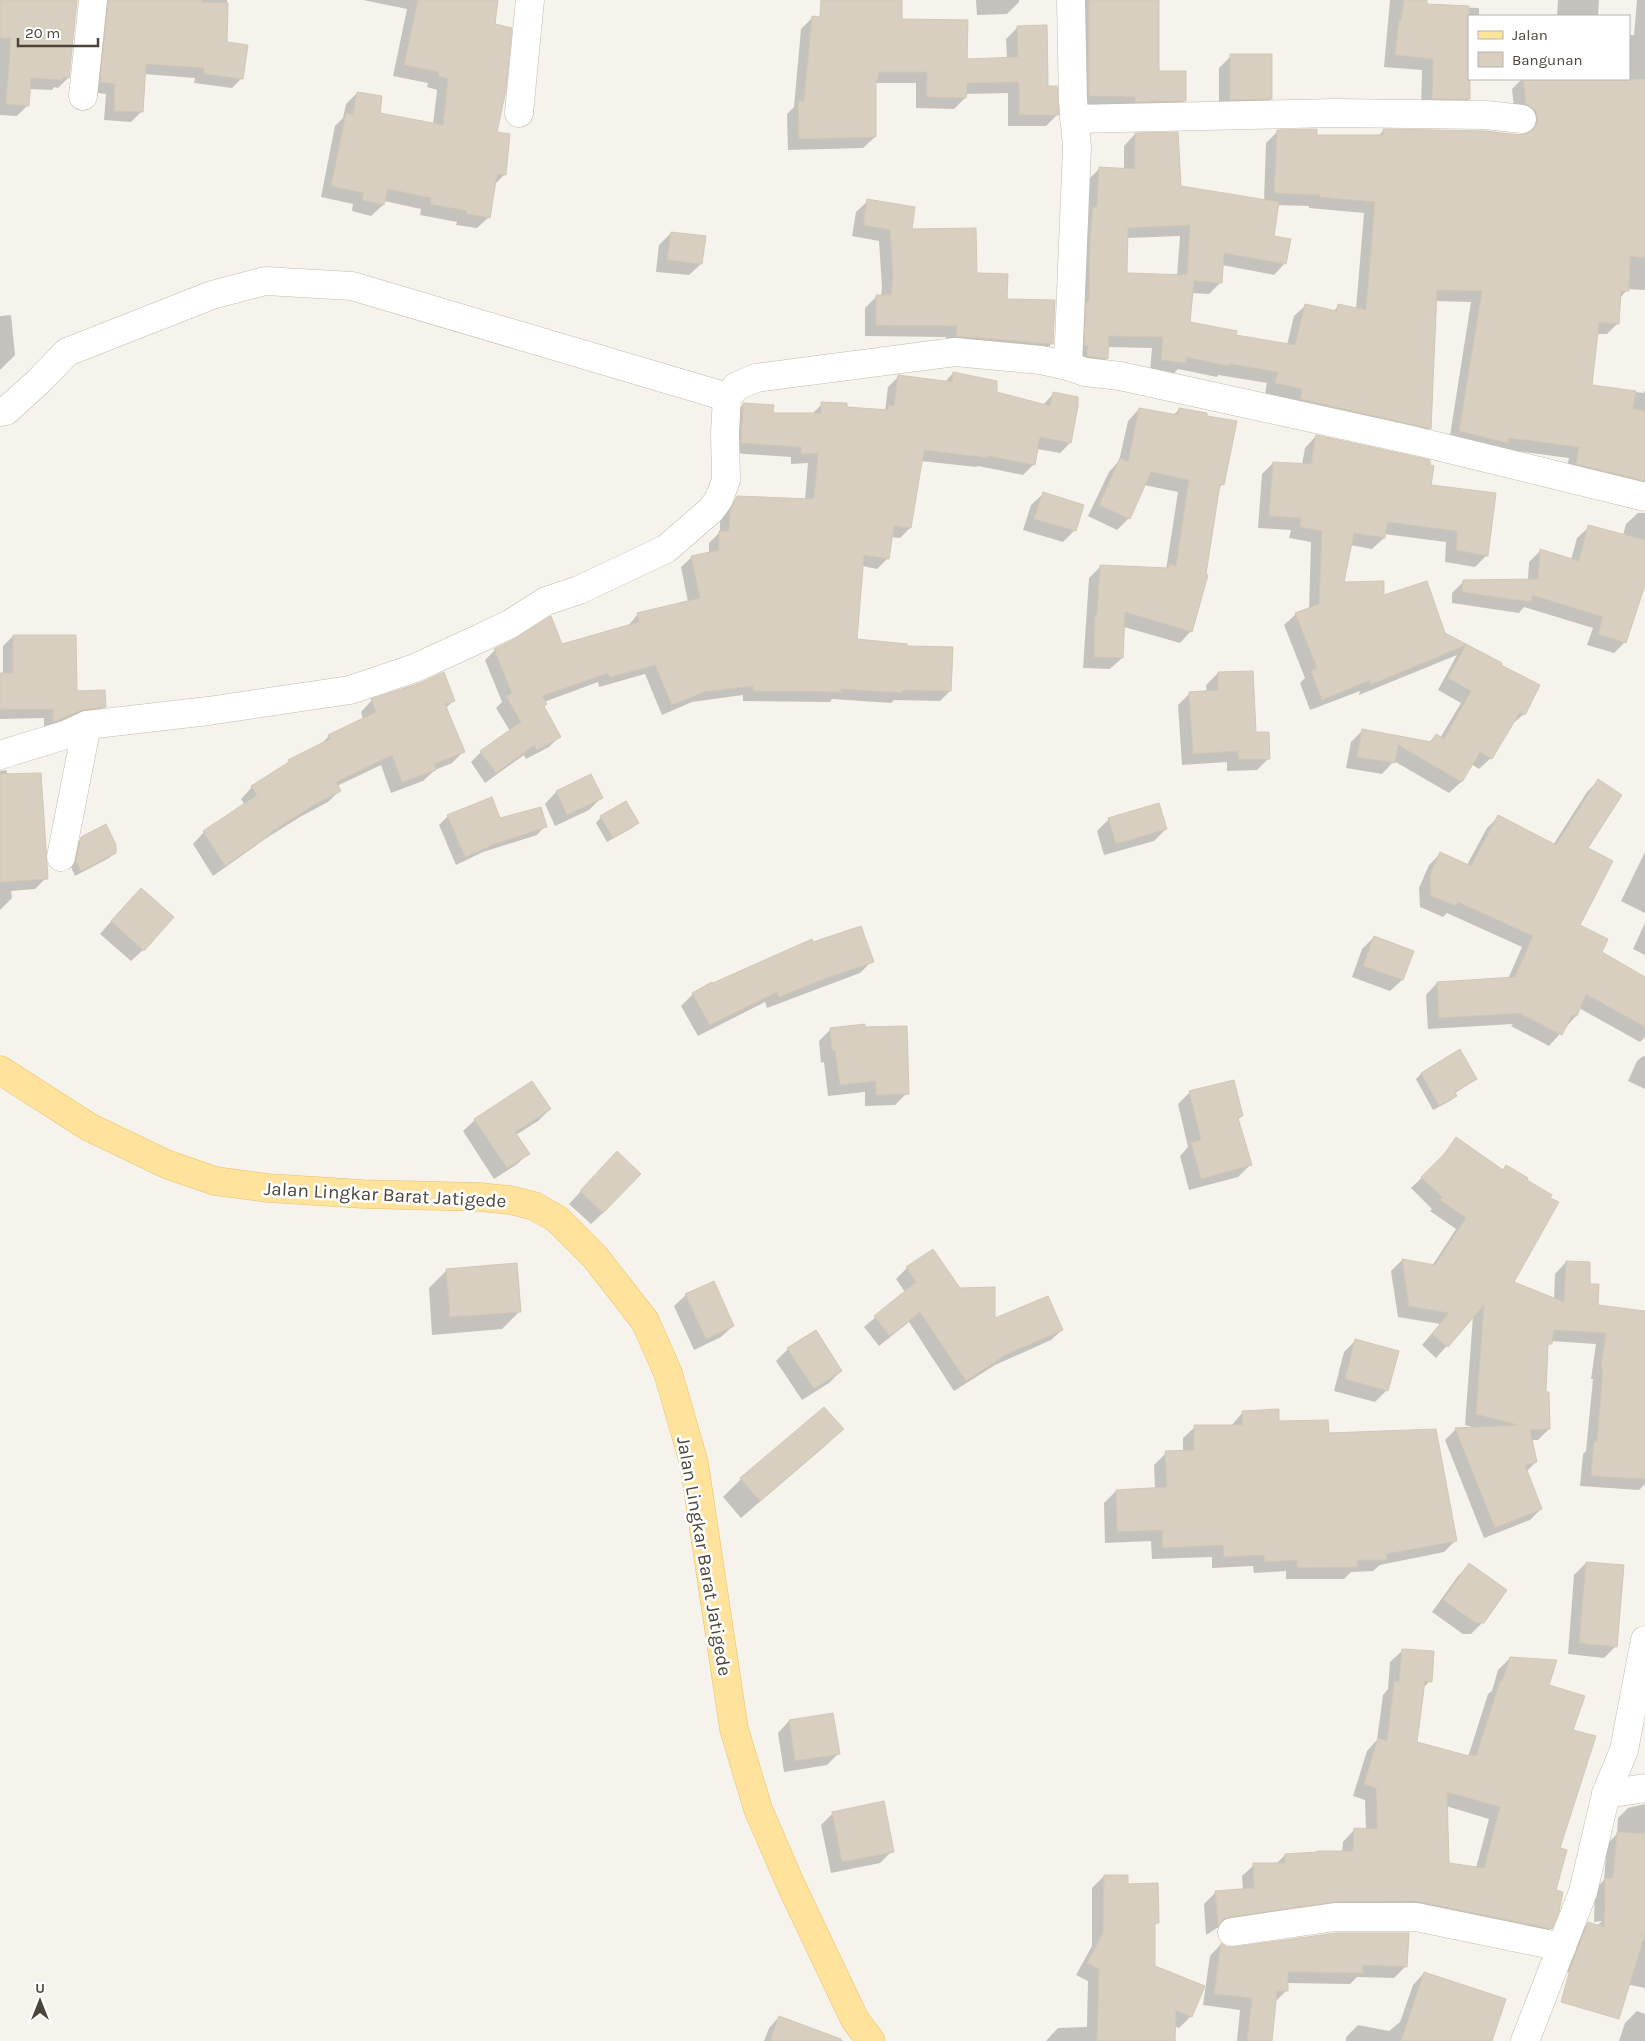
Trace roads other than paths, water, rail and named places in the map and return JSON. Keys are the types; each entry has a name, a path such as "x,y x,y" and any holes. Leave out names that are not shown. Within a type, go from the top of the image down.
{"main road":[{"name":"Jalan Lingkar Barat Jatigede","path":"0,1070 89,1127 166,1164 215,1181 287,1189 381,1195 480,1197 510,1200 534,1206 556,1219 595,1257 644,1321 668,1373 694,1463 734,1729 739,1747 758,1809 790,1883 855,2020 871,2041"}],"street":[{"path":"83,96 93,0"},
{"path":"519,113 530,0"},
{"path":"1068,366 1077,147 1074,119 1071,0"},
{"path":"1074,119 1335,113 1460,114 1522,119"},
{"path":"0,412 6,411 39,382 67,352 212,295 265,281 352,286 727,397"},
{"path":"0,755 65,735 86,725 208,711 350,690 415,668 510,624 546,601 586,586 666,549 711,510 719,499 726,480 725,433 727,397 736,386 756,378 955,352 1041,360 1085,372 1120,376 1416,441 1645,497"},
{"path":"61,857 86,725"},
{"path":"1525,2041 1583,1892 1606,1794 1624,1750 1645,1640"},
{"path":"1606,1794 1645,1788"},
{"path":"1232,1932 1335,1916 1416,1917 1562,1947"}]}
